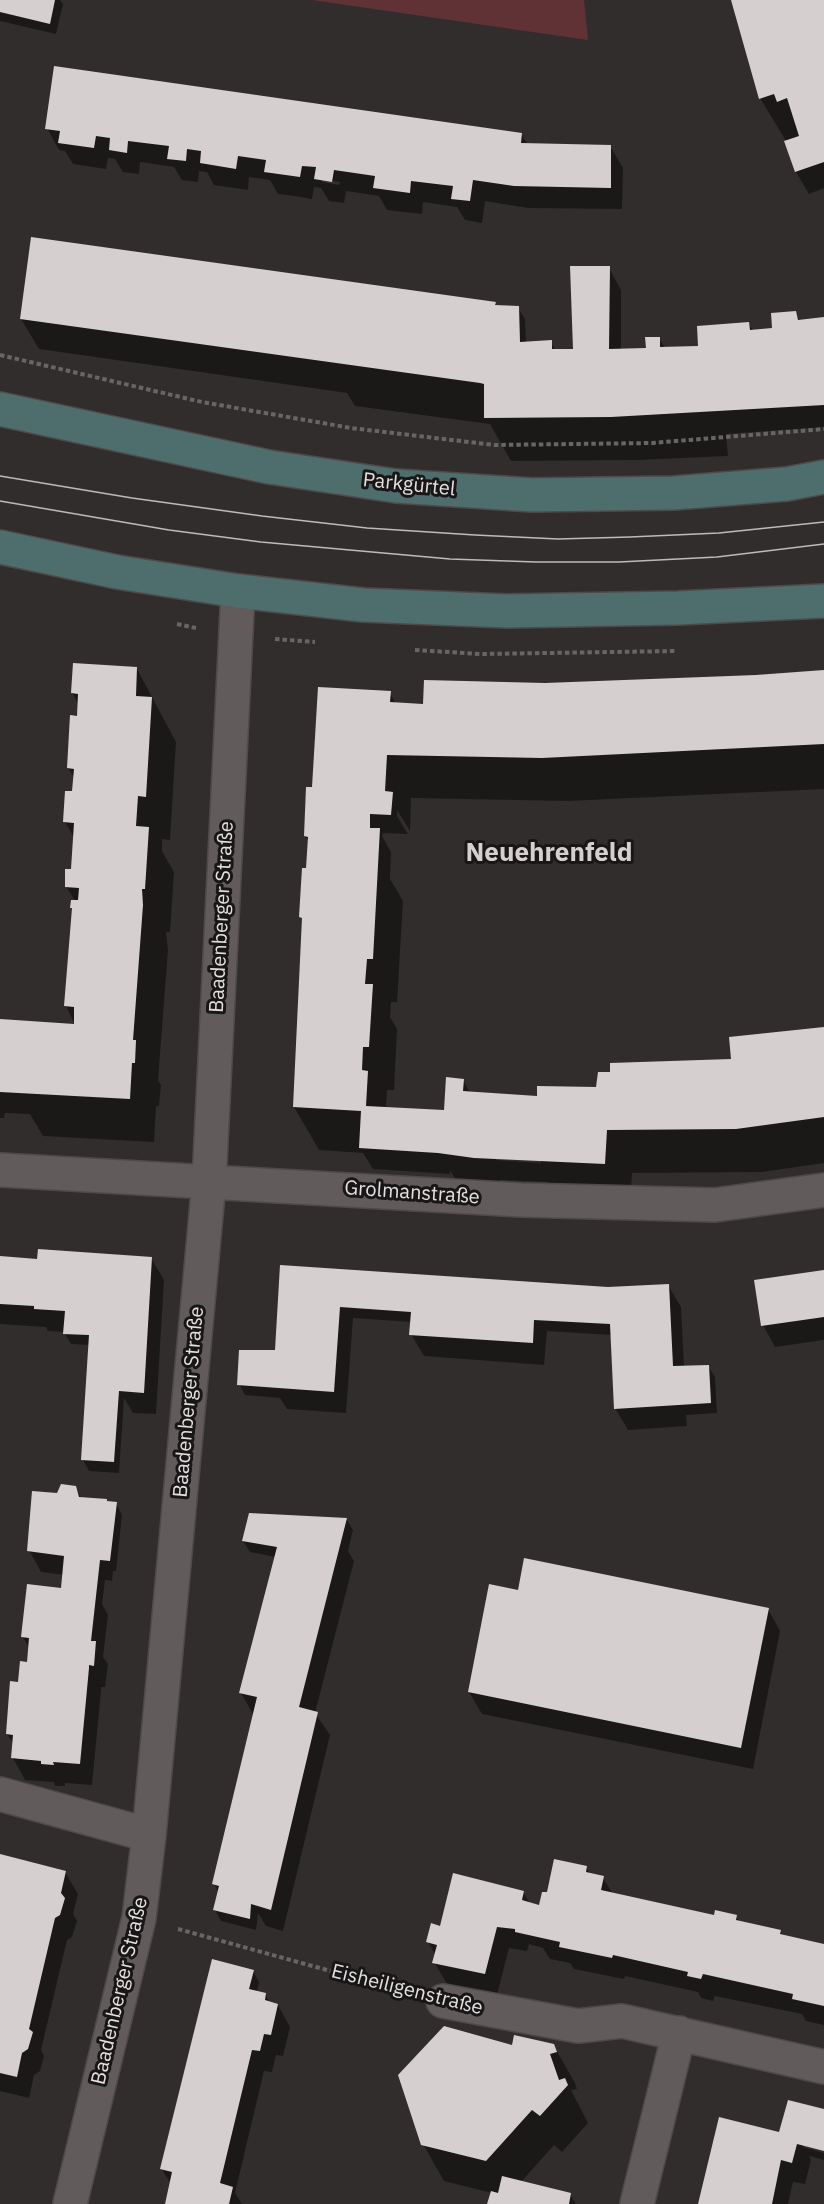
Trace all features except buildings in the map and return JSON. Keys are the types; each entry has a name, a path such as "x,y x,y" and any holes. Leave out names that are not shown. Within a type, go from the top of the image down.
{"main road":[{"name":"Parkgürtel","path":"0,409 269,467 396,486 532,495 674,493 788,484 824,477"},
{"path":"0,547 117,572 238,591 363,605 507,611 678,608 824,601"}],"street":[{"name":"Baadenberger Straße","path":"70,2204 139,1918 149,1835 209,1182 238,591"},
{"name":"Grolmanstraße","path":"0,1170 521,1200 715,1205 824,1190"},
{"path":"0,1794 149,1835"},
{"name":"Eisheiligenstraße","path":"443,2001 579,2026 622,2021 824,2067"},
{"path":"637,2204 679,2033"}],"path":[{"path":"0,355 213,404 351,428 494,445 652,443 824,429"},
{"name":"Eisheiligenstraße","path":"139,1918 443,2001"}],"shaded area":[{"path":"312,0 584,0 588,40"}],"tram line":[{"path":"0,476 132,498 262,516 367,528 475,535 558,539 630,537 719,533 824,522"},
{"path":"0,501 169,530 261,542 450,559 619,562 717,557 824,544"}],"district":[{"name":"Neuehrenfeld","path":"549,853"}]}
